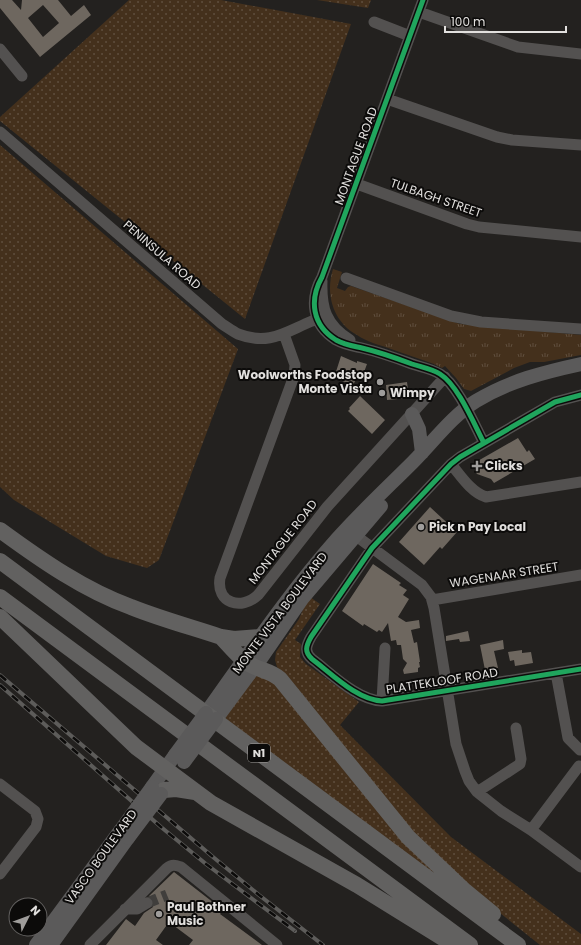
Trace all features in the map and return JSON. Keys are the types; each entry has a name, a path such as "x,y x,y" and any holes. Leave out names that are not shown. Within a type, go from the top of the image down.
{"highway":[{"path":"0,530 43,561 82,584 130,607 221,637 234,639 260,637"},
{"name":"N1","path":"0,561 518,945"},
{"name":"N1","path":"0,596 470,945"},
{"path":"0,617 136,747 195,792 211,803 357,885 454,945"},
{"path":"221,637 249,663 280,679 391,817 418,848 465,891 530,945"},
{"path":"159,790 176,789 195,792"}],"main road":[{"name":"MONTE VISTA BOULEVARD","path":"249,663 260,637 294,591 337,539 466,408 482,397 514,382 537,374 581,364"},
{"path":"412,414 419,428 422,453"},
{"name":"MONTE VISTA BOULEVARD","path":"170,772 249,663 393,491 407,468"},
{"name":"VASCO BOULEVARD","path":"36,945 159,790 170,772"},
{"name":"VASCO BOULEVARD","path":"51,945 124,834"}],"street":[{"name":"MONTAGUE ROAD","path":"322,318 314,301 314,293 322,277 357,184 423,0"},
{"path":"419,12 529,50 581,54"},
{"path":"374,22 410,36"},
{"path":"0,49 22,76"},
{"path":"387,99 497,137 512,140 581,145"},
{"name":"PENINSULA ROAD","path":"0,132 222,324 236,333 249,338 263,339 284,334 322,318"},
{"name":"TULBAGH STREET","path":"357,184 479,227 581,237"},
{"path":"346,278 452,316 481,322 581,329"},
{"path":"322,318 339,332 363,348 432,370 445,377 450,382 466,408 484,443"},
{"name":"MONTAGUE ROAD","path":"284,334 294,358 295,371 218,586 223,595 233,602 246,603 253,600 258,595 327,507 445,377"},
{"path":"372,548 451,464 555,402 581,394"},
{"path":"451,464 472,489 479,495 486,498 581,482"},
{"path":"337,539 347,535 355,535 422,585 427,591 432,600 456,744 465,771 477,792 501,811 531,830 581,867"},
{"name":"PLATTEKLOOF ROAD","path":"372,548 307,644 306,649 309,656 363,697 382,700 581,669"},
{"name":"WAGENAAR STREET","path":"432,600 581,576"},
{"path":"382,700 385,648"},
{"path":"556,673 568,738 580,750"},
{"path":"477,792 520,764 521,759 516,728"},
{"path":"531,830 579,766"},
{"path":"0,784 34,811 38,819 36,827 0,874"},
{"path":"90,945 170,865 181,867 277,945"},
{"path":"125,909 136,908 147,903"}],"green space":[{"path":"129,0 221,0 351,24 245,319 0,121 0,117"},
{"path":"317,0 371,0 368,8"},
{"path":"0,145 238,349 159,560 147,568 106,556 14,500 0,487"},
{"path":"333,269 342,272 337,288 345,291 351,286 460,324 581,335 581,355 544,362 530,362 514,368 471,391 464,389 445,366 442,368 374,343 361,337 342,323 333,306 331,297 330,288"},
{"path":"310,597 320,604 295,640 301,644 300,657 306,664 359,702 340,725 451,837 581,934 581,945 540,945 475,893 421,845 277,667 275,660 276,652 299,619 306,602"},
{"path":"264,672 471,901 224,718 258,673"}],"building":[{"path":"0,0 12,0 21,10 22,0 58,0 71,16 84,5 91,15 40,57 0,8","holes":["43,5 59,23 43,37 28,18"]},
{"path":"341,356 357,363 357,361 367,364 363,375 359,374 353,385 334,378"},
{"path":"407,382 409,398 387,400 386,385"},
{"path":"360,396 385,420 372,434 348,411"},
{"path":"518,438 527,452 529,450 535,459 494,483 491,479 477,474 474,470 476,462"},
{"path":"430,507 457,532 442,549 440,547 424,565 399,542"},
{"path":"373,564 401,583 399,585 407,590 403,595 409,599 398,617 406,622 419,620 420,628 411,630 414,643 417,642 420,662 418,672 404,674 403,670 407,663 403,659 401,645 397,645 396,640 391,641 388,623 382,632 379,630 377,632 364,624 363,626 342,611"},
{"path":"468,631 470,641 460,642 459,639 446,641 446,636"},
{"path":"503,640 504,649 494,651 498,668 485,670 480,645"},
{"path":"522,650 522,653 531,652 533,663 515,666 514,660 510,661 508,652"},
{"path":"174,872 223,910 220,914 262,945 189,945 193,940 169,922 156,940 163,945 106,945 126,919 135,926 144,913 153,907 153,900 149,896"}],"tunnel":[{"path":"147,903 167,895"}],"railway":[{"path":"0,675 213,857 323,945"},
{"path":"0,685 161,827 206,864 295,931"}],"cycle path":[{"path":"423,0 315,294 315,312 322,327 328,334 339,342 430,369 447,379 459,396 484,443"},
{"path":"581,395 555,402 460,457 451,464 372,548 311,637 307,649 308,654 312,659 345,685 363,696 373,700 382,701 581,669"}],"place":[{"name":"Woolworths Foodstop Monte Vista","path":"380,382"},
{"name":"Wimpy","path":"382,393"},
{"name":"Clicks","path":"477,466"},
{"name":"Pick n Pay Local","path":"421,527"},
{"name":"Paul Bothner Music","path":"159,914"}]}
